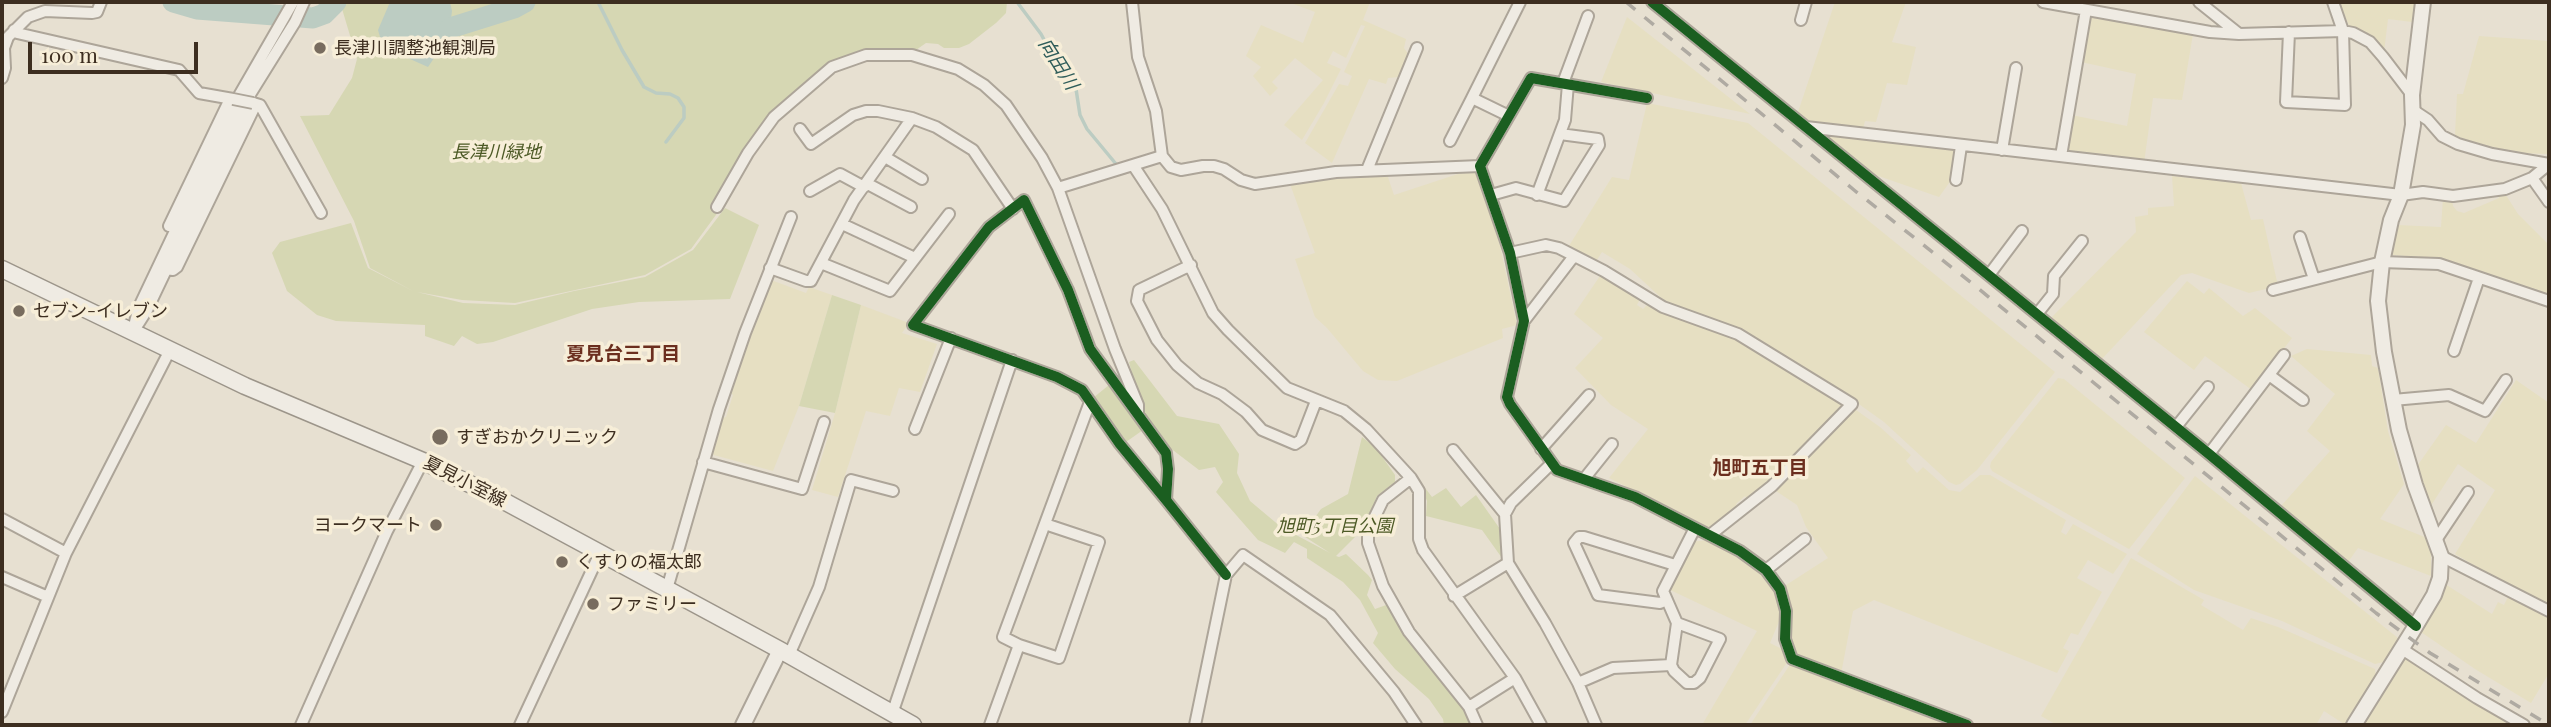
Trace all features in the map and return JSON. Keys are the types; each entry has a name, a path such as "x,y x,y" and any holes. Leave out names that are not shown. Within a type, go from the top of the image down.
{"main road":[{"name":"夏見小室線","path":"2,269 245,386 423,461 667,589 914,725"}],"street":[{"path":"2,78 5,68 4,48 8,37 28,18 45,11 97,12 102,2"},
{"path":"1132,2 1138,57 1157,111 1162,156 1171,167 1181,170 1214,166 1255,184 1336,172 1480,166"},
{"path":"1450,141 1520,2"},
{"path":"1652,2 2176,427 2416,626"},
{"path":"1801,20 1805,2"},
{"path":"2043,2 2210,32 2353,33 2370,42 2412,102 2442,136 2458,144 2492,154 2549,164"},
{"path":"2199,2 2239,34"},
{"path":"2289,32 2286,102 2345,105 2343,31 2333,2"},
{"path":"2354,725 2416,626 2434,595 2440,578 2441,556 2414,485 2393,400 2378,301 2382,262 2391,220 2401,195 2413,125 2412,102 2423,2"},
{"path":"163,267 240,94 282,21 297,5"},
{"path":"133,332 139,307 163,267 249,96 295,22 297,5"},
{"path":"2060,156 2086,10"},
{"path":"1537,195 1565,120 1566,84 1588,16"},
{"path":"14,30 17,33 179,70 199,93 260,105 321,213"},
{"path":"1367,170 1417,48"},
{"path":"717,206 748,153 775,117 832,67 866,55 885,54 920,57 958,69 984,85 1006,105 1059,188 1115,349 1138,405 1138,416"},
{"path":"2002,150 2016,68"},
{"path":"1480,166 1531,78 1647,97"},
{"path":"1472,98 1509,116"},
{"path":"232,99 155,257 155,264 173,270 177,267 254,104"},
{"path":"800,129 810,144 853,115 866,111 912,118 944,131 973,150 1013,209"},
{"path":"770,268 811,281 865,185 912,118"},
{"path":"1806,127 2401,195 2423,192 2453,196 2505,189 2532,178 2549,164"},
{"path":"1491,195 1516,188 1564,201 1599,145 1598,139 1560,134"},
{"path":"1956,180 1961,146"},
{"path":"1059,188 1162,156"},
{"path":"885,157 922,180"},
{"path":"1133,165 1162,209 1213,313 1228,330 1287,388 1344,411 1366,429 1411,478 1419,491 1419,539 1423,550 1515,678 1541,725"},
{"path":"1480,166 1510,253 1524,321 1507,397 1557,470 1635,497 1740,551 1766,570 1780,589 1786,611 1785,639 1792,659 1967,725"},
{"path":"810,191 840,174 911,207"},
{"path":"2532,178 2549,202"},
{"path":"1166,500 1166,453 1090,349 1068,290 1024,200 989,227 913,325 1058,377 1082,390 1166,500 1226,575"},
{"path":"821,262 890,291 949,214"},
{"path":"667,589 703,462 745,333 791,216"},
{"path":"842,224 915,258"},
{"path":"1989,275 2022,231"},
{"path":"2300,237 2314,279"},
{"path":"2037,314 2053,294 2054,276 2082,241"},
{"path":"1510,253 1546,245 1559,248 1663,307 1738,334 1852,404 1772,486 1710,535"},
{"path":"1524,321 1574,256"},
{"path":"2273,290 2382,262 2439,264 2549,301"},
{"path":"1191,265 1139,290 1137,301 1157,340 1177,365 1198,383 1222,394 1246,412 1262,430 1295,444 1301,440 1316,401"},
{"path":"2454,351 2479,278"},
{"path":"915,429 951,338"},
{"path":"2,712 66,553 170,350"},
{"path":"2209,454 2284,355"},
{"path":"892,714 1012,360"},
{"path":"2269,375 2303,400"},
{"path":"2393,400 2449,395 2485,411 2506,380"},
{"path":"2176,427 2208,387"},
{"path":"1541,449 1589,395"},
{"path":"1045,524 1099,542 1059,658 1003,638 1045,524 1090,402"},
{"path":"703,462 802,489 824,422"},
{"path":"1584,479 1612,444"},
{"path":"1453,450 1505,514"},
{"path":"301,725 387,531 423,461"},
{"path":"1552,463 1511,503 1505,514 1508,563 1578,683 1595,725"},
{"path":"1411,478 1383,500 1368,531 1373,564 1409,632 1469,707 1477,725"},
{"path":"743,725 819,587 851,480 893,491"},
{"path":"2436,540 2468,492"},
{"path":"2,519 66,553"},
{"path":"1677,623 1720,639 1700,678 1694,683 1687,683 1671,665 1677,623 1663,591 1695,527"},
{"path":"1667,600 1660,603 1598,595 1574,543 1579,537 1584,537 1675,565"},
{"path":"1766,570 1805,539"},
{"path":"520,725 600,553"},
{"path":"1195,725 1226,575 1243,555 1329,615 1394,692 1416,725"},
{"path":"2441,556 2549,611"},
{"path":"1454,596 1508,563"},
{"path":"2,577 48,597"},
{"path":"990,725 1019,645"},
{"path":"2402,649 2524,725"},
{"path":"1578,683 1613,668 1671,665"},
{"path":"1469,707 1515,678"}],"shaded area":[{"path":"390,2 450,2 452,11 449,36 428,67 383,47 378,30"},
{"path":"1288,2 1370,2 1363,20 1406,39 1404,48 1409,55 1399,77 1388,78 1386,84 1369,79 1332,163 1305,143 1339,84 1348,86 1352,76 1344,72 1365,26 1361,25 1346,58 1333,51 1327,63 1341,69 1302,140 1284,125 1323,80 1295,58 1272,82 1278,88 1270,96 1253,76 1261,67 1246,56 1261,25 1303,43 1315,12"},
{"path":"1835,2 1906,2 1892,42 1916,47 1907,85 1887,83 1876,122 1865,121 1863,129 1805,120 1798,112"},
{"path":"2339,2 2416,2 2412,22 2388,19 2384,52 2350,28"},
{"path":"2090,16 2193,34 2182,100 2153,98 2144,163 2066,154 2071,115 2127,126 2136,74 2081,62"},
{"path":"1627,17 1750,114 1601,82"},
{"path":"2479,36 2549,41 2549,154 2517,153 2468,141 2455,135 2457,94 2463,94"},
{"path":"1647,103 1748,123 2055,372 1977,470 1960,484 1949,482 1884,422 1856,402 1738,332 1669,305 1630,269 1602,252 1595,263 1567,249 1612,177 1629,180"},
{"path":"1826,132 1956,150 1952,179 1939,197 1867,172 1824,137"},
{"path":"1470,170 1477,173 1500,246 1517,325 1502,329 1503,338 1397,381 1378,380 1363,371 1315,317 1295,259 1315,253 1290,184 1338,175 1387,174 1394,195"},
{"path":"2172,176 2241,183 2251,220 2263,219 2278,286 2249,293 2192,273 2181,275 2100,361 2050,319 2136,232 2135,217 2148,215 2148,208 2174,206"},
{"path":"2496,192 2504,192 2518,214 2549,245 2549,297 2433,258 2392,255 2397,225 2441,227 2443,198 2452,199 2457,211 2464,213 2499,198"},
{"path":"1602,273 1641,297 1637,305 1643,309 1649,303 1737,337 1842,402 1844,407 1749,501 1745,496 1736,504 1740,509 1713,530 1609,478 1648,429 1611,405 1575,368 1603,338 1574,314"},
{"path":"771,280 806,293 809,287 832,295 799,406 773,471 710,454 720,418 726,417 733,395 729,391"},
{"path":"2187,281 2204,294 2209,288 2243,316 2255,308 2292,338 2252,390 2205,356 2194,370 2144,332"},
{"path":"861,305 909,323 902,333 937,344 920,392 899,388 890,416 866,411 838,497 812,490 835,413"},
{"path":"2307,349 2371,355 2372,366 2378,368 2388,431 2404,484 2380,519 2427,538 2431,552 2431,576 2358,548 2348,562 2281,506 2330,451 2307,431 2335,394 2291,356"},
{"path":"2058,378 2064,379 2185,478 2129,549 1992,471 1990,467 1991,462"},
{"path":"2516,380 2549,403 2549,601 2546,602 2532,599 2455,554 2495,490 2458,464 2430,507 2415,469 2446,425 2476,443"},
{"path":"1856,410 1911,455 1906,461 1917,473 1923,467 1949,490 1960,492 1980,475 1990,475 2066,520 2061,532 2066,535 2073,524 2127,554 2113,574 2088,560 2077,578 2102,592 2078,635 2071,633 2063,648 2069,651 2057,673 1874,600 1853,611 1841,674 1795,654 1792,648 1786,590 1780,589 1828,558 1806,527 1797,505 1773,489 1851,411"},
{"path":"2195,476 2398,638 2384,662 2375,664 2282,621 2194,590 2137,554"},
{"path":"1708,540 1737,554 1766,578 1773,588 1781,612 1770,643 1784,650 1788,661 1745,725 1702,725 1757,631 1666,588 1691,542"},
{"path":"2131,558 2204,600 2201,605 2243,630 2251,618 2278,627 2375,669 2376,677 2344,724 2324,711 2316,725 2057,725 2041,716"},
{"path":"2445,584 2492,614 2498,602 2504,605 2509,595 2549,617 2549,673 2531,703 2421,632"},
{"path":"2405,658 2412,660 2477,704 2514,725 2363,725"},
{"path":"1791,663 1865,693 1954,725 1750,725"}],"green space":[{"name":"長津川緑地","path":"340,2 1007,2 1006,13 996,23 969,44 959,48 944,48 938,44 926,43 916,50 886,51 828,65 771,116 721,208 691,249 645,275 515,303 462,300 417,292 463,303 515,305 645,277 693,250 725,208 759,225 730,299 639,302 592,309 493,342 477,344 462,336 454,346 425,336 425,325 336,321 317,315 287,291 272,253 280,242 351,223 368,268 413,291 370,268 354,221 300,116 329,115 352,78 357,59"},
{"path":"832,295 861,305 835,413 799,406"},
{"name":"旭町5丁目公園","path":"1134,360 1177,416 1219,424 1239,454 1237,473 1250,501 1281,527 1330,553 1302,535 1321,509 1348,494 1362,437 1376,448 1395,475 1395,482 1377,496 1364,528 1336,556 1346,554 1368,575 1372,580 1367,595 1375,609 1389,604 1464,705 1472,725 1444,725 1443,719 1429,699 1395,669 1373,643 1378,633 1360,600 1343,582 1307,558 1307,549 1294,542 1285,553 1258,540 1216,492 1223,482 1215,467 1199,470 1161,441 1142,414 1129,362"},
{"path":"1109,385 1143,430 1126,442 1093,398"},
{"path":"1419,480 1432,497 1446,488 1461,507 1476,495 1500,529 1502,558 1482,530 1426,516 1427,501"}],"waterway":[{"path":"173,2 197,9 313,18 324,14 336,2"},
{"path":"450,28 525,2"},
{"path":"598,2 644,87 656,93 670,94 678,98 684,107 684,118 666,142"},
{"name":"向田川","path":"1017,2 1076,89 1080,115 1087,129 1116,164"}],"railway":[{"path":"1626,2 2376,613 2430,653 2549,725"}],"cycle path":[{"path":"1652,2 2209,454 2416,626"},
{"path":"1647,98 1531,78 1480,166 1510,253 1524,321 1507,397 1510,404 1557,470 1635,497 1740,551 1766,570 1780,589 1786,611 1785,639 1792,659 1967,725"},
{"path":"1166,500 1166,453 1090,349 1068,290 1024,200 989,227 913,325 1057,377 1082,390 1119,443 1226,575"}],"place":[{"name":"長津川調整池観測局","path":"320,48"},
{"name":"セブン-イレブン","path":"19,311"},
{"name":"すぎおかクリニック","path":"440,437"},
{"name":"ヨークマート","path":"436,525"},
{"name":"くすりの福太郎","path":"562,562"},
{"name":"ファミリー","path":"593,604"}],"district":[{"name":"夏見台三丁目","path":"623,354"},
{"name":"旭町五丁目","path":"1760,468"}]}
